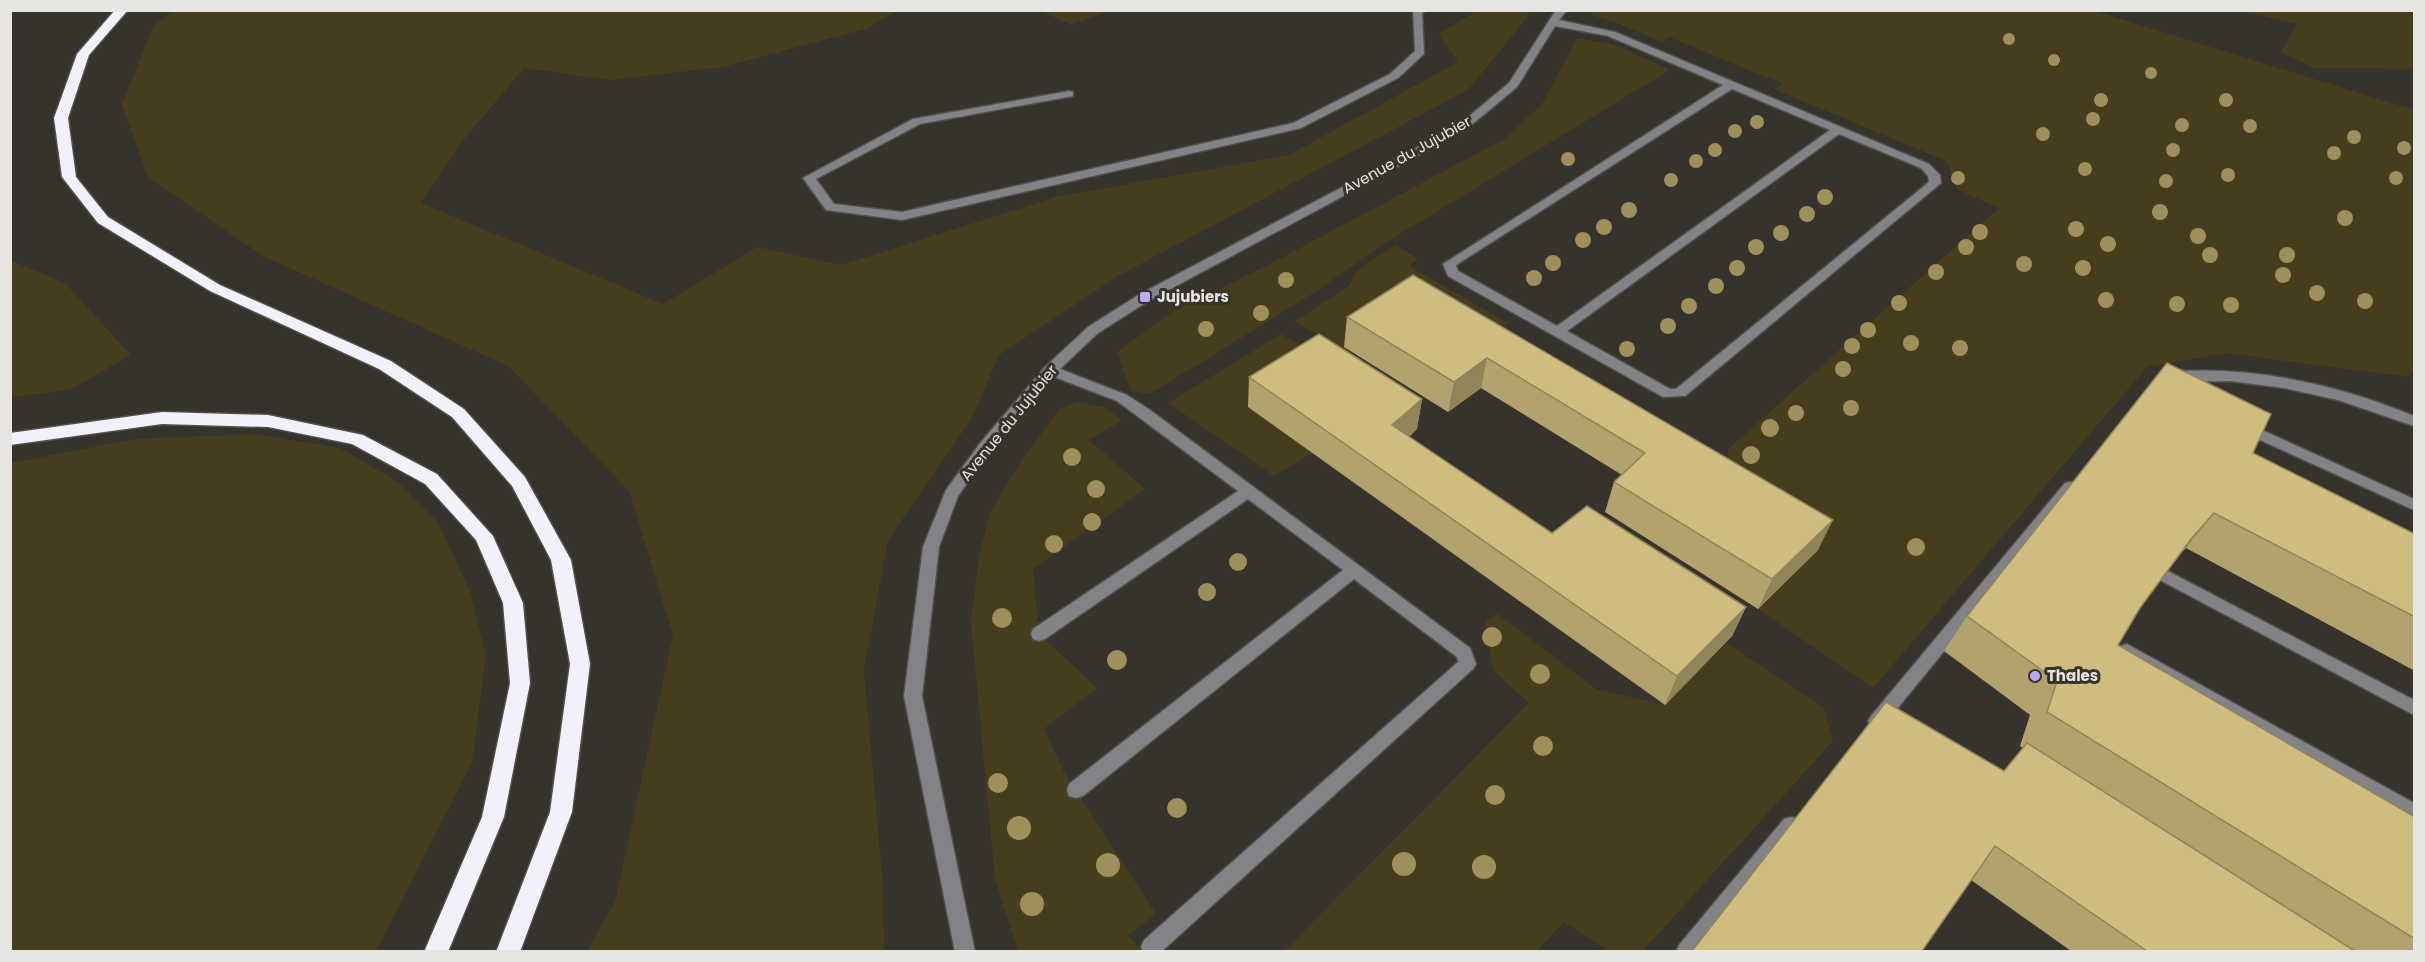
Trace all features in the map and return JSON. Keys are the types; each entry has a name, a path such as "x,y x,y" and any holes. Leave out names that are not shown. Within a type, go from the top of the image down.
{"highway":[{"path":"123,10 83,54 61,118 69,177 103,220 215,288 385,365 458,413 519,482 561,560 580,664 561,812 508,951"},
{"path":"10,439 162,418 268,421 357,439 431,479 484,536 513,603 520,683 493,817 436,951"}],"street":[{"path":"1069,94 917,121 809,178 830,207 902,216 1297,126 1394,76 1420,52 1417,12 1422,10"},
{"path":"1557,16 1611,34 1838,129 1925,166 1934,175 1935,183 1680,393 1668,394 1452,273 1449,264 1731,85"},
{"name":"Avenue du Jujubier","path":"965,951 913,696 931,546 951,494 986,446 1050,370 1093,330 1144,297 1460,129 1513,85 1557,16"},
{"path":"1557,332 1838,129"},
{"path":"1050,370 1122,398 1145,413 1464,653 1467,664 1151,947"},
{"path":"2156,382 2177,376 2224,376 2266,382 2327,392 2389,409 2415,420"},
{"path":"2228,441 2239,431 2251,430 2415,505"},
{"path":"1865,736 2082,472"},
{"path":"1039,633 1248,491"},
{"path":"1076,790 1354,570"},
{"path":"2162,574 2415,708"},
{"path":"2112,642 2415,812"},
{"path":"1686,951 1798,817"}],"shaded area":[{"path":"1595,10 2095,11 2414,110 2414,370 2408,377 2226,353 2147,367 1873,688 1758,609 1818,550 1728,496 1728,449 1999,208 1958,190 1946,161 1774,89 1783,84 1669,37 1662,42 1591,15"},
{"path":"2392,10 2414,13 2414,69 2314,68 2281,52 2297,24 2242,11"},
{"path":"173,11 895,11 869,28 723,67 611,80 524,68 460,144 421,203 663,304 757,247 841,265 1056,197 1289,155 1458,62 1438,34 1477,11 1524,11 1530,14 1468,90 1118,276 999,355 972,418 888,540 864,670 883,887 884,951 587,951 615,902 673,635 629,491 508,366 263,256 148,177 122,105 153,26"},
{"path":"1041,11 1107,11 1071,25"},
{"path":"1577,38 1618,46 1670,70 1385,243 1320,289 1150,394 1131,391 1117,352 1170,313 1270,264 1504,139 1542,104"},
{"path":"1395,245 1418,259 1409,266 1508,323 1476,345 1345,347 1352,352 1347,355 1295,321 1350,285 1355,272"},
{"path":"10,260 65,283 131,355 70,390 11,397"},
{"path":"1281,334 1333,365 1248,407 1312,453 1274,476 1168,403"},
{"path":"1078,402 1104,407 1122,421 1089,440 1145,489 1033,569 1039,634 1097,688 1044,729 1064,772 1156,914 1128,935 1142,951 1018,951 995,879 971,623 979,556 991,510 1017,467 1059,409"},
{"path":"253,434 340,448 398,482 438,523 470,591 486,656 472,763 376,951 11,951 11,463 135,439"},
{"path":"1498,614 1596,689 1665,705 1726,643 1824,708 1833,741 1643,951 1609,951 1564,922 1537,951 1283,952 1529,703 1493,670 1485,621"}],"building":[{"path":"1413,275 1833,520 1772,579 1614,482 1645,453 1487,358 1454,382 1347,317"},
{"path":"1319,334 1422,399 1392,425 1552,533 1587,506 1746,607 1677,676 1249,377"},
{"name":"Thales","path":"2167,363 2271,414 2253,453 2415,534 2415,617 2214,513 2191,539 2140,608 2118,645 2415,817 2415,939 2047,712 2057,681 1967,616"},
{"path":"1886,702 2004,771 2027,743 2355,951 2147,951 1995,846 1922,951 1692,951"}],"place":[{"name":"Jujubiers","path":"1145,297"},
{"name":"Thales","path":"2035,676"}]}
